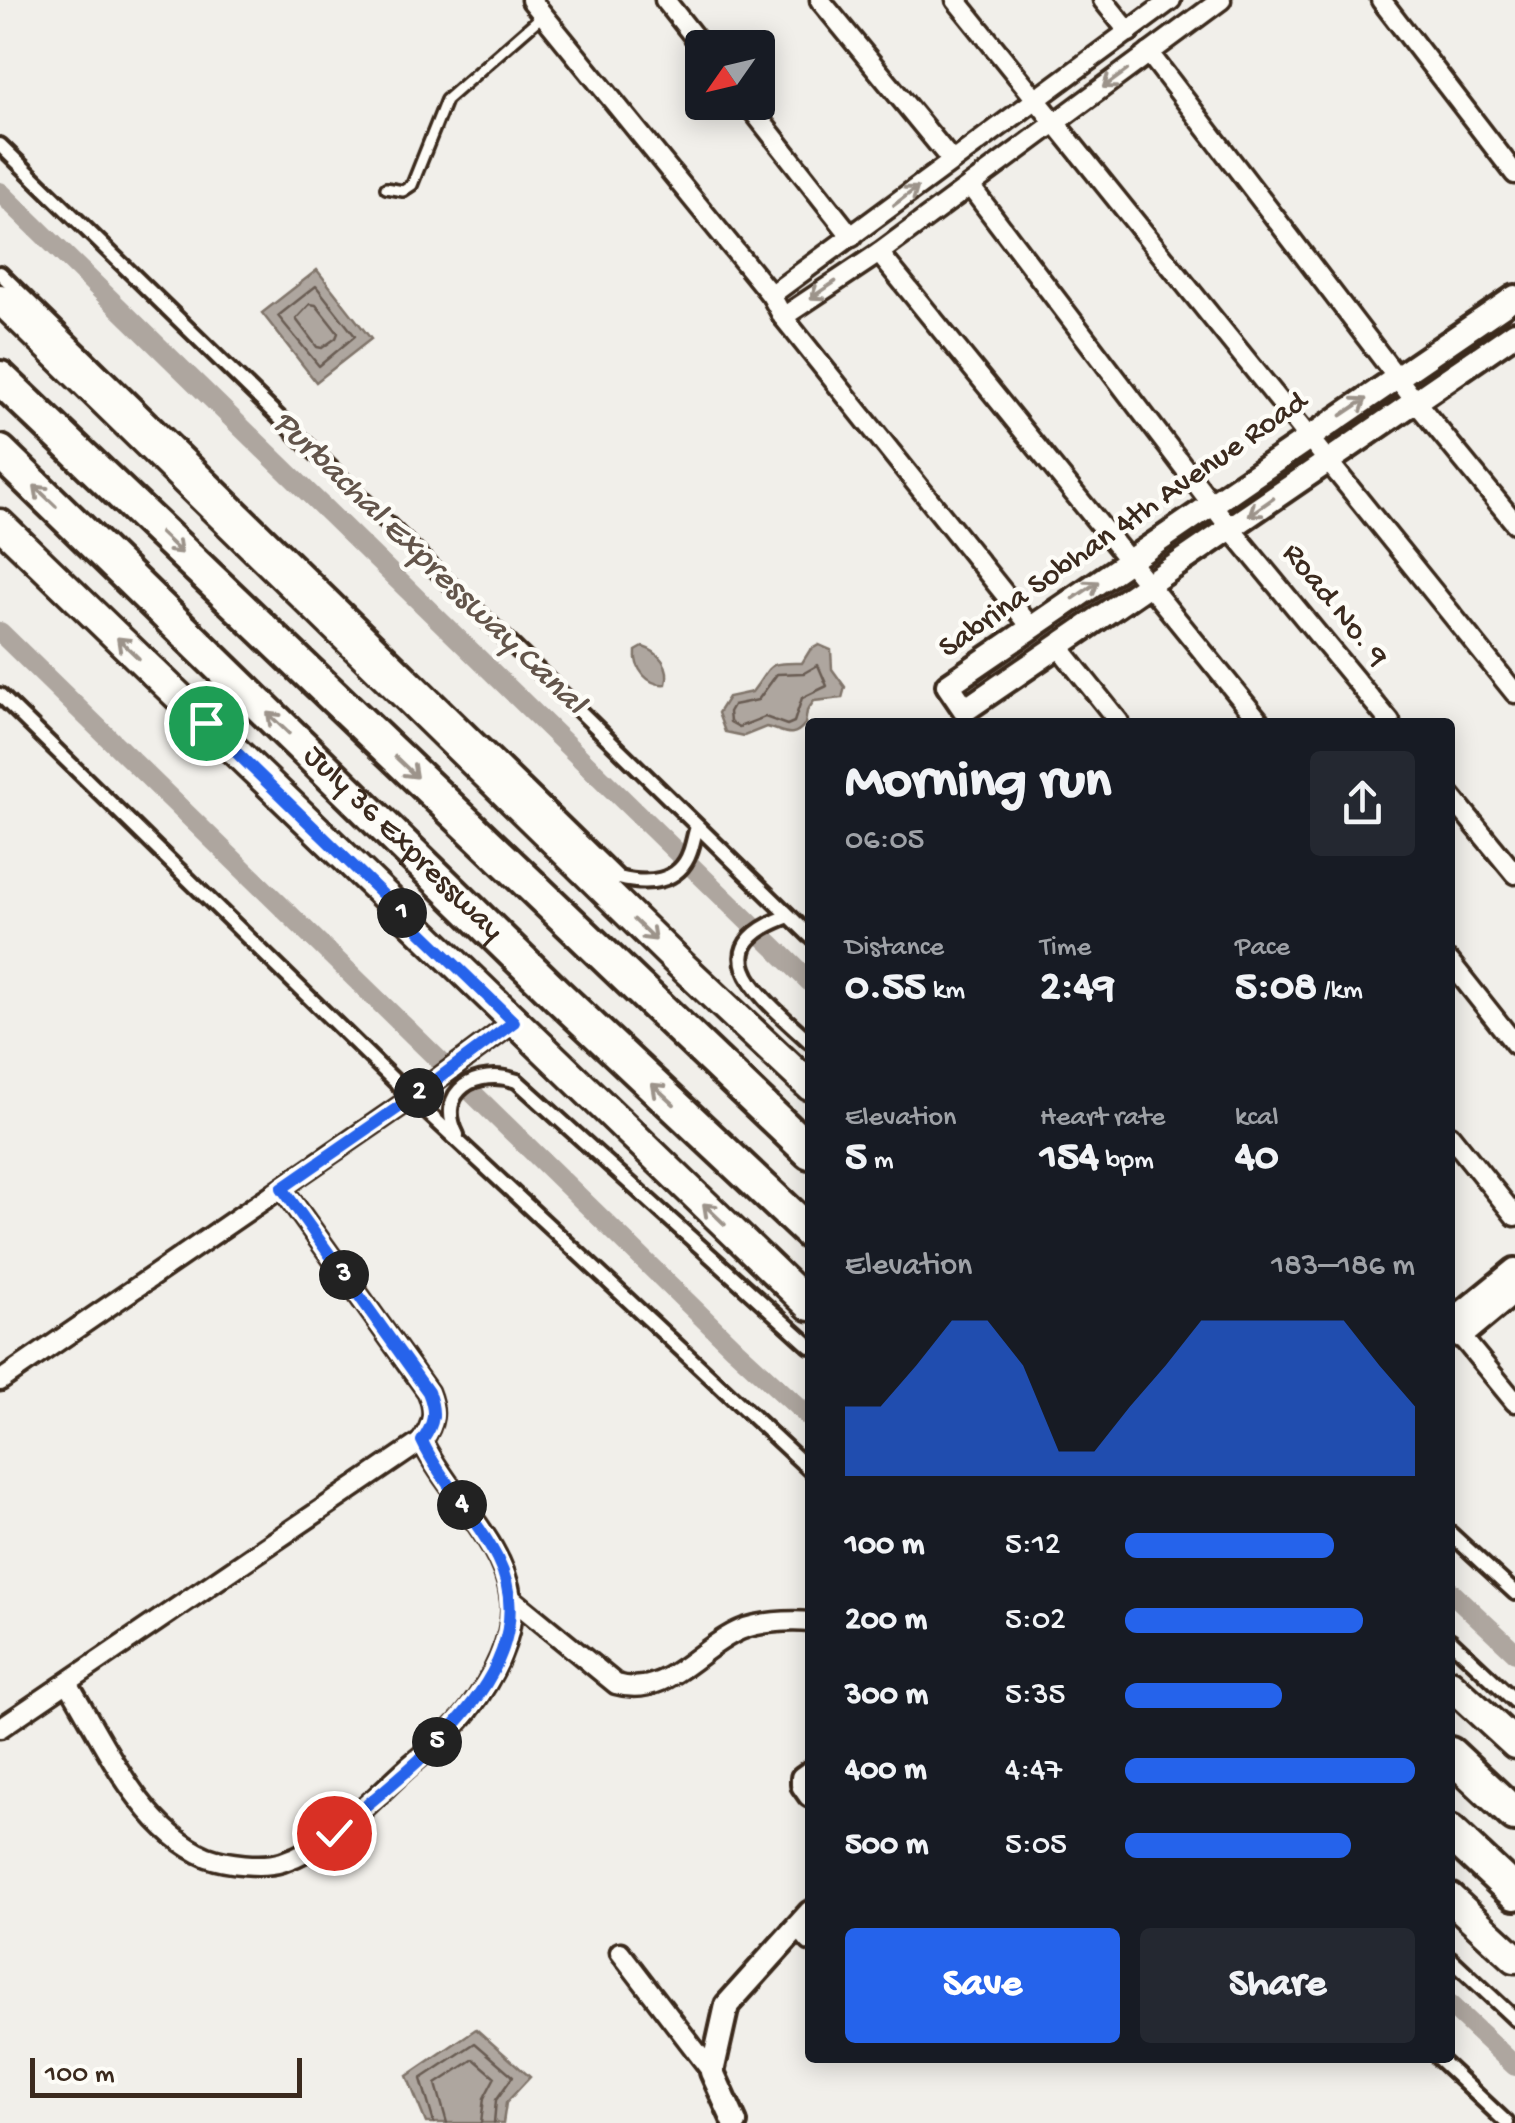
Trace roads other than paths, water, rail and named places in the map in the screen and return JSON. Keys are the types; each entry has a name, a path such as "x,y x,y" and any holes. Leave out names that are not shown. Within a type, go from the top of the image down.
{"highway":[{"name":"July 36 Expressway","path":"0,378 805,1147"},
{"name":"July 36 Expressway","path":"0,452 557,995 805,1228"},
{"path":"1455,1759 1515,1815"},
{"path":"1455,1837 1515,1893"}],"main road":[{"path":"0,299 805,1081"},
{"path":"0,524 805,1301"},
{"path":"765,1263 805,1282"},
{"path":"1455,1689 1515,1744"},
{"path":"1455,1903 1515,1958"}],"street":[{"path":"665,0 688,30"},
{"path":"820,0 952,161"},
{"path":"956,0 1515,693"},
{"path":"1103,0 1129,32"},
{"path":"772,295 1171,0"},
{"path":"783,317 879,253 1221,0"},
{"path":"1381,0 1515,174"},
{"path":"537,7 772,295 783,317 1116,718"},
{"path":"1149,53 1415,402 1515,523"},
{"path":"760,120 852,236"},
{"path":"0,145 805,931"},
{"name":"Road No. 9","path":"970,186 1230,528 1387,718"},
{"path":"879,253 1257,718"},
{"path":"0,273 618,878 642,884 675,872 689,857 697,828"},
{"name":"Sabrina Sobhan 4th Avenue Road","path":"1515,297 948,686 970,716 1058,646 1515,334"},
{"path":"0,694 412,1098 805,1465"},
{"path":"1455,801 1515,874"},
{"path":"789,916 770,923 750,938 742,954 744,974 752,988 805,1037"},
{"path":"1455,968 1515,1044"},
{"path":"0,1381 412,1098 514,1022"},
{"path":"462,1145 448,1118 455,1096 468,1083 498,1075 517,1081 805,1341"},
{"path":"1455,1141 1515,1216"},
{"path":"0,1728 422,1441 432,1427 434,1408 428,1392 282,1188"},
{"path":"1455,1329 1515,1270"},
{"path":"1455,1329 1515,1291"},
{"path":"1455,1329 1515,1402"},
{"path":"68,1683 146,1810 165,1831 207,1856 230,1862 279,1863 334,1833 468,1711 487,1683 503,1648 512,1598 498,1559 422,1441"},
{"path":"1455,1537 1515,1593"},
{"path":"512,1598 616,1684 636,1690 655,1684 744,1628 805,1622"},
{"path":"1455,1645 1515,1701"},
{"path":"712,2072 726,2005 805,1927"},
{"path":"620,1952 712,2072 735,2123"},
{"path":"1455,1963 1515,2019"},
{"path":"1443,2063 1507,2123"}],"lane":[{"path":"386,188 403,191 412,185 446,100 537,7"}],"water":[{"path":"317,270 371,339 316,382 262,313"},
{"path":"819,645 831,650 832,669 845,687 842,698 814,701 805,724 796,732 766,727 744,736 725,732 718,713 728,697 752,692 770,667 802,663 810,650"},
{"path":"643,647 662,661 667,671 666,684 653,682 640,670 636,651"},
{"path":"476,2029 530,2077 506,2103 503,2123 426,2123 407,2076"}],"waterway":[{"name":"Purbachal Expressway Canal","path":"0,192 805,977"},
{"name":"Purbachal Expressway Canal","path":"0,632 805,1413"},
{"name":"Purbachal Expressway Canal","path":"1455,1596 1515,1652"},
{"name":"Purbachal Expressway Canal","path":"1455,2010 1515,2066"}]}
